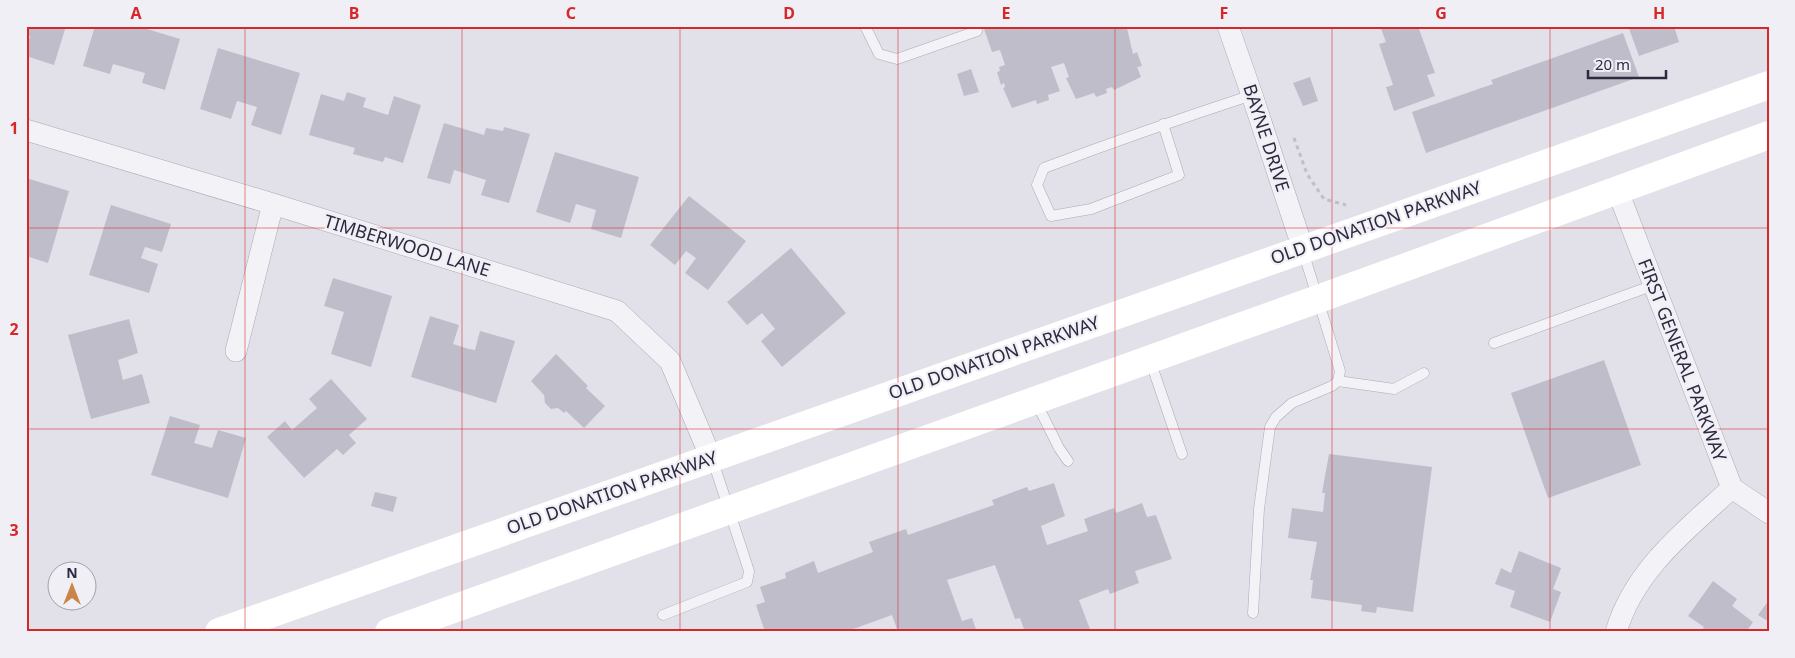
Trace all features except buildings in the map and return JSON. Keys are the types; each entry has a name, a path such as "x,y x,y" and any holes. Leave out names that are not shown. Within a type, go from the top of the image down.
{"street":[{"name":"BAYNE DRIVE","path":"1228,26 1303,249"},
{"name":"OLD DONATION PARKWAY","path":"219,632 1769,85"},
{"name":"TIMBERWOOD LANE","path":"26,130 274,204 617,311 670,361 712,458"},
{"path":"389,632 1318,300 1617,189 1769,135"},
{"name":"FIRST GENERAL PARKWAY","path":"1617,189 1732,488"},
{"path":"236,352 274,204"},
{"path":"1616,632 1622,613 1641,578 1678,537 1732,488 1769,513"}],"lane":[{"path":"865,26 879,54 897,59 977,31"},
{"path":"1163,124 1179,175 1091,209 1051,216 1037,185 1044,168 1163,124 1252,95"},
{"path":"1253,612 1259,509 1270,427 1276,417 1292,403 1332,386 1338,381 1340,371 1303,249"},
{"path":"1494,343 1654,285"},
{"path":"1150,360 1182,454"},
{"path":"1338,381 1394,389 1424,373"},
{"path":"1036,401 1059,448 1068,461"},
{"path":"663,615 747,582 749,571 712,458"}],"path":[{"path":"1294,137 1307,174 1324,199 1353,207"}]}
